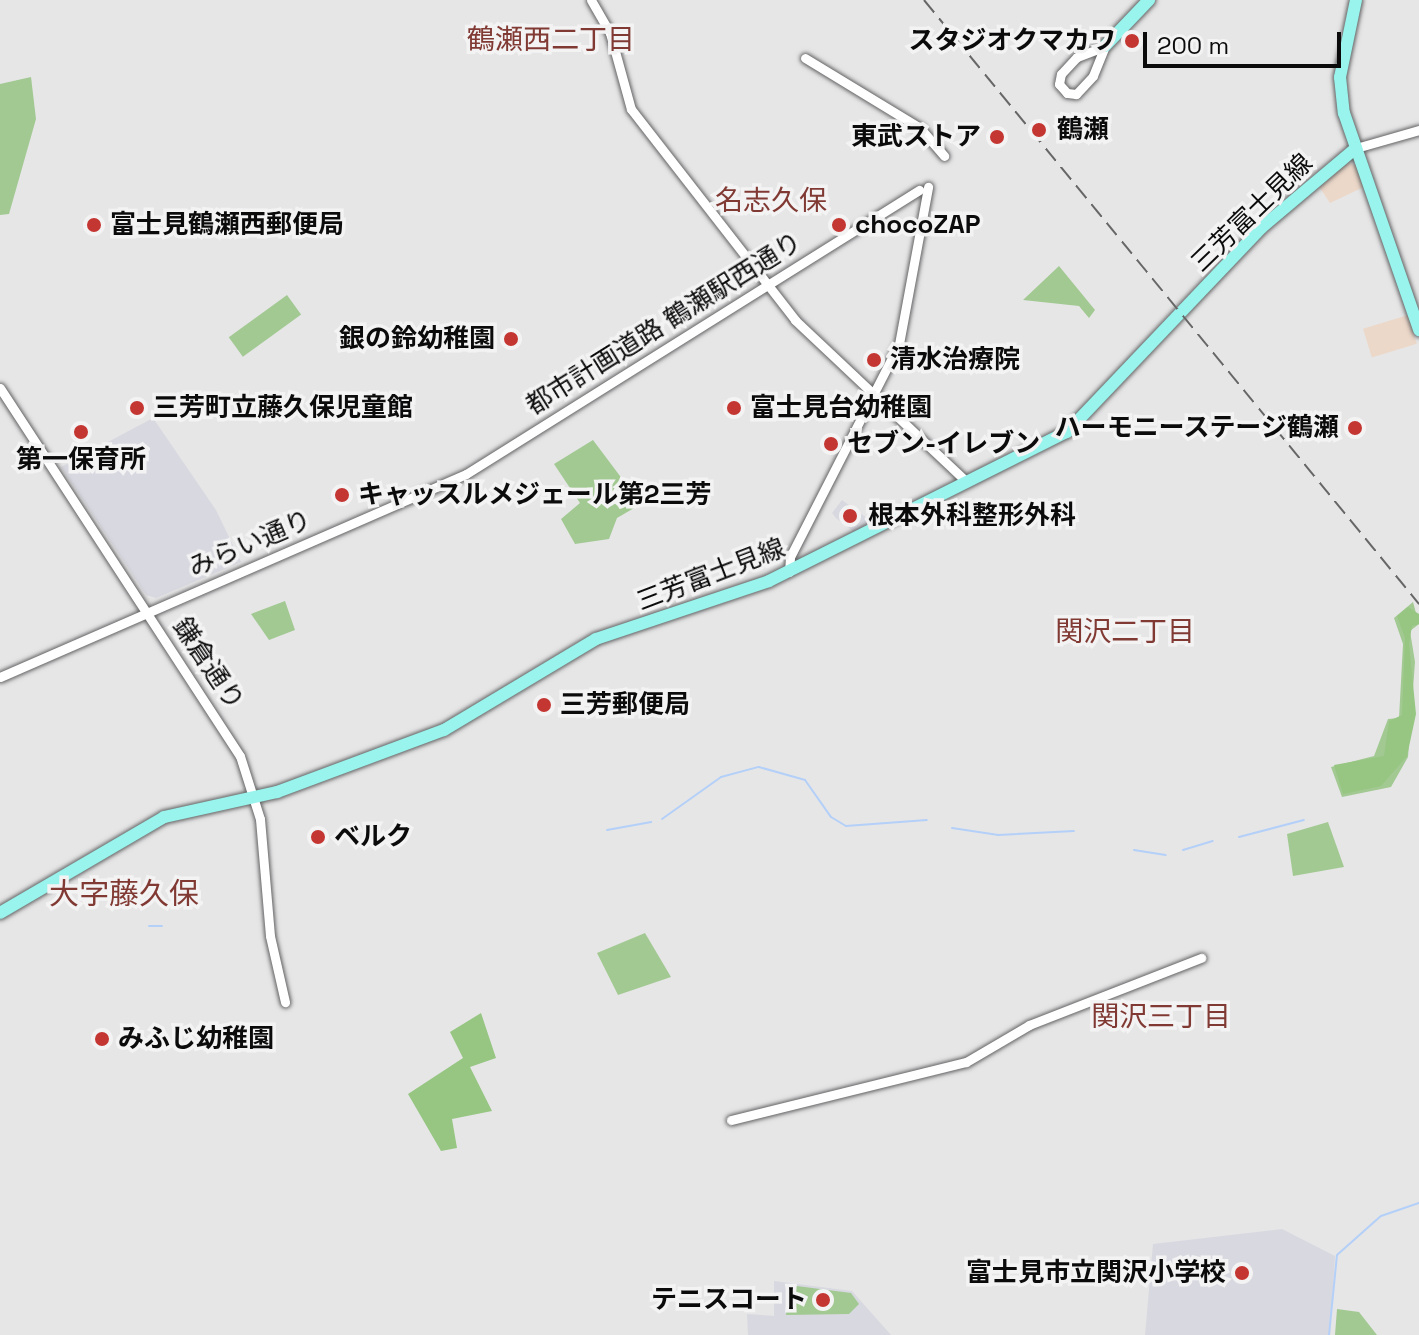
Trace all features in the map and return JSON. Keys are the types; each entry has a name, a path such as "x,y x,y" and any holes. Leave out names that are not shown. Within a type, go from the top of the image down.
{"main road":[{"path":"1105,46 1149,0"},
{"path":"1356,0 1340,89 1356,148 1419,330"},
{"name":"三芳富士見線","path":"0,913 164,817 255,796 444,730 596,639 789,572 1078,424 1261,228 1356,148"}],"street":[{"path":"591,0 610,33 631,109 820,349 967,482"},
{"path":"1105,46 1093,76 1076,94 1067,93 1059,77 1077,57 1105,46"},
{"path":"805,58 920,128 944,156"},
{"path":"1356,148 1419,130"},
{"name":"都市計画道路 鶴瀬駅西通り","path":"514,445 923,188 907,318 875,398"},
{"name":"鎌倉通り","path":"0,388 228,733 255,796 272,950 285,1002"},
{"path":"789,572 790,557 875,398"},
{"name":"みらい通り","path":"0,677 146,611 422,495 514,445"},
{"path":"731,1120 966,1062 1029,1025 1201,958"}],"shaded area":[{"path":"1346,162 1359,167 1366,186 1330,203 1318,185"},
{"path":"1408,315 1417,344 1372,357 1363,329"},
{"path":"153,418 216,510 241,562 156,598 146,595 61,467"},
{"name":"根本外科整形外科","path":"842,500 871,521 869,524 854,532 836,518 832,513"},
{"name":"富士見市立関沢小学校","path":"1282,1229 1335,1256 1330,1335 1145,1335 1153,1244"},
{"path":"774,1281 852,1291 891,1335 748,1335 747,1314 774,1316"}],"green space":[{"path":"31,77 36,119 9,214 0,215 0,84"},
{"path":"1059,266 1095,310 1089,318 1079,306 1023,300"},
{"path":"287,295 301,314 243,357 229,337"},
{"path":"593,440 641,504 617,518 609,539 575,544 561,519 580,503 554,464"},
{"path":"285,601 295,630 269,640 251,614"},
{"path":"1413,602 1419,624 1410,631 1415,662 1408,757 1391,787 1342,797 1331,767 1374,756 1388,719 1399,718 1403,644 1394,618"},
{"path":"1408,607 1419,614 1419,624 1412,626 1409,644 1416,714 1407,756 1381,786 1343,794 1334,765 1384,756 1389,721 1402,715 1405,638 1397,616"},
{"path":"1328,822 1344,867 1293,876 1287,834"},
{"path":"645,933 671,977 618,995 597,953"},
{"path":"481,1013 496,1058 470,1067 492,1111 452,1119 457,1148 441,1151 408,1094 463,1058 450,1032"},
{"name":"テニスコート","path":"789,1285 851,1293 859,1304 849,1314 786,1315"},
{"path":"1337,1309 1359,1312 1377,1335 1335,1335"}],"waterway":[{"path":"662,819 721,777 759,767 805,780 831,817 846,826 927,820"},
{"path":"1239,837 1304,820"},
{"path":"607,830 651,822"},
{"path":"952,828 998,835 1074,831"},
{"path":"1183,850 1213,841"},
{"path":"1134,850 1166,855"},
{"path":"149,926 162,926"},
{"path":"1329,1335 1337,1255 1381,1216 1419,1203"}],"railway":[{"path":"924,0 1419,604"}],"place":[{"name":"スタジオクマカワ","path":"1132,41"},
{"name":"鶴瀬","path":"1039,130"},
{"name":"東武ストア","path":"997,137"},
{"name":"富士見鶴瀬西郵便局","path":"94,225"},
{"name":"chocoZAP","path":"839,225"},
{"name":"銀の鈴幼稚園","path":"511,339"},
{"name":"清水治療院","path":"874,360"},
{"name":"三芳町立藤久保児童館","path":"137,408"},
{"name":"富士見台幼稚園","path":"734,408"},
{"name":"ハーモニーステージ鶴瀬","path":"1355,428"},
{"name":"第一保育所","path":"81,432"},
{"name":"セブン-イレブン","path":"831,444"},
{"name":"キャッスルメジェール第2三芳","path":"342,495"},
{"name":"根本外科整形外科","path":"850,516"},
{"name":"三芳郵便局","path":"544,705"},
{"name":"ベルク","path":"318,837"},
{"name":"みふじ幼稚園","path":"102,1039"},
{"name":"富士見市立関沢小学校","path":"1242,1273"},
{"name":"テニスコート","path":"823,1300"}],"district":[{"name":"鶴瀬西二丁目","path":"551,39"},
{"name":"名志久保","path":"771,200"},
{"name":"関沢二丁目","path":"1125,631"},
{"name":"大字藤久保","path":"124,894"},
{"name":"関沢三丁目","path":"1161,1016"}]}
